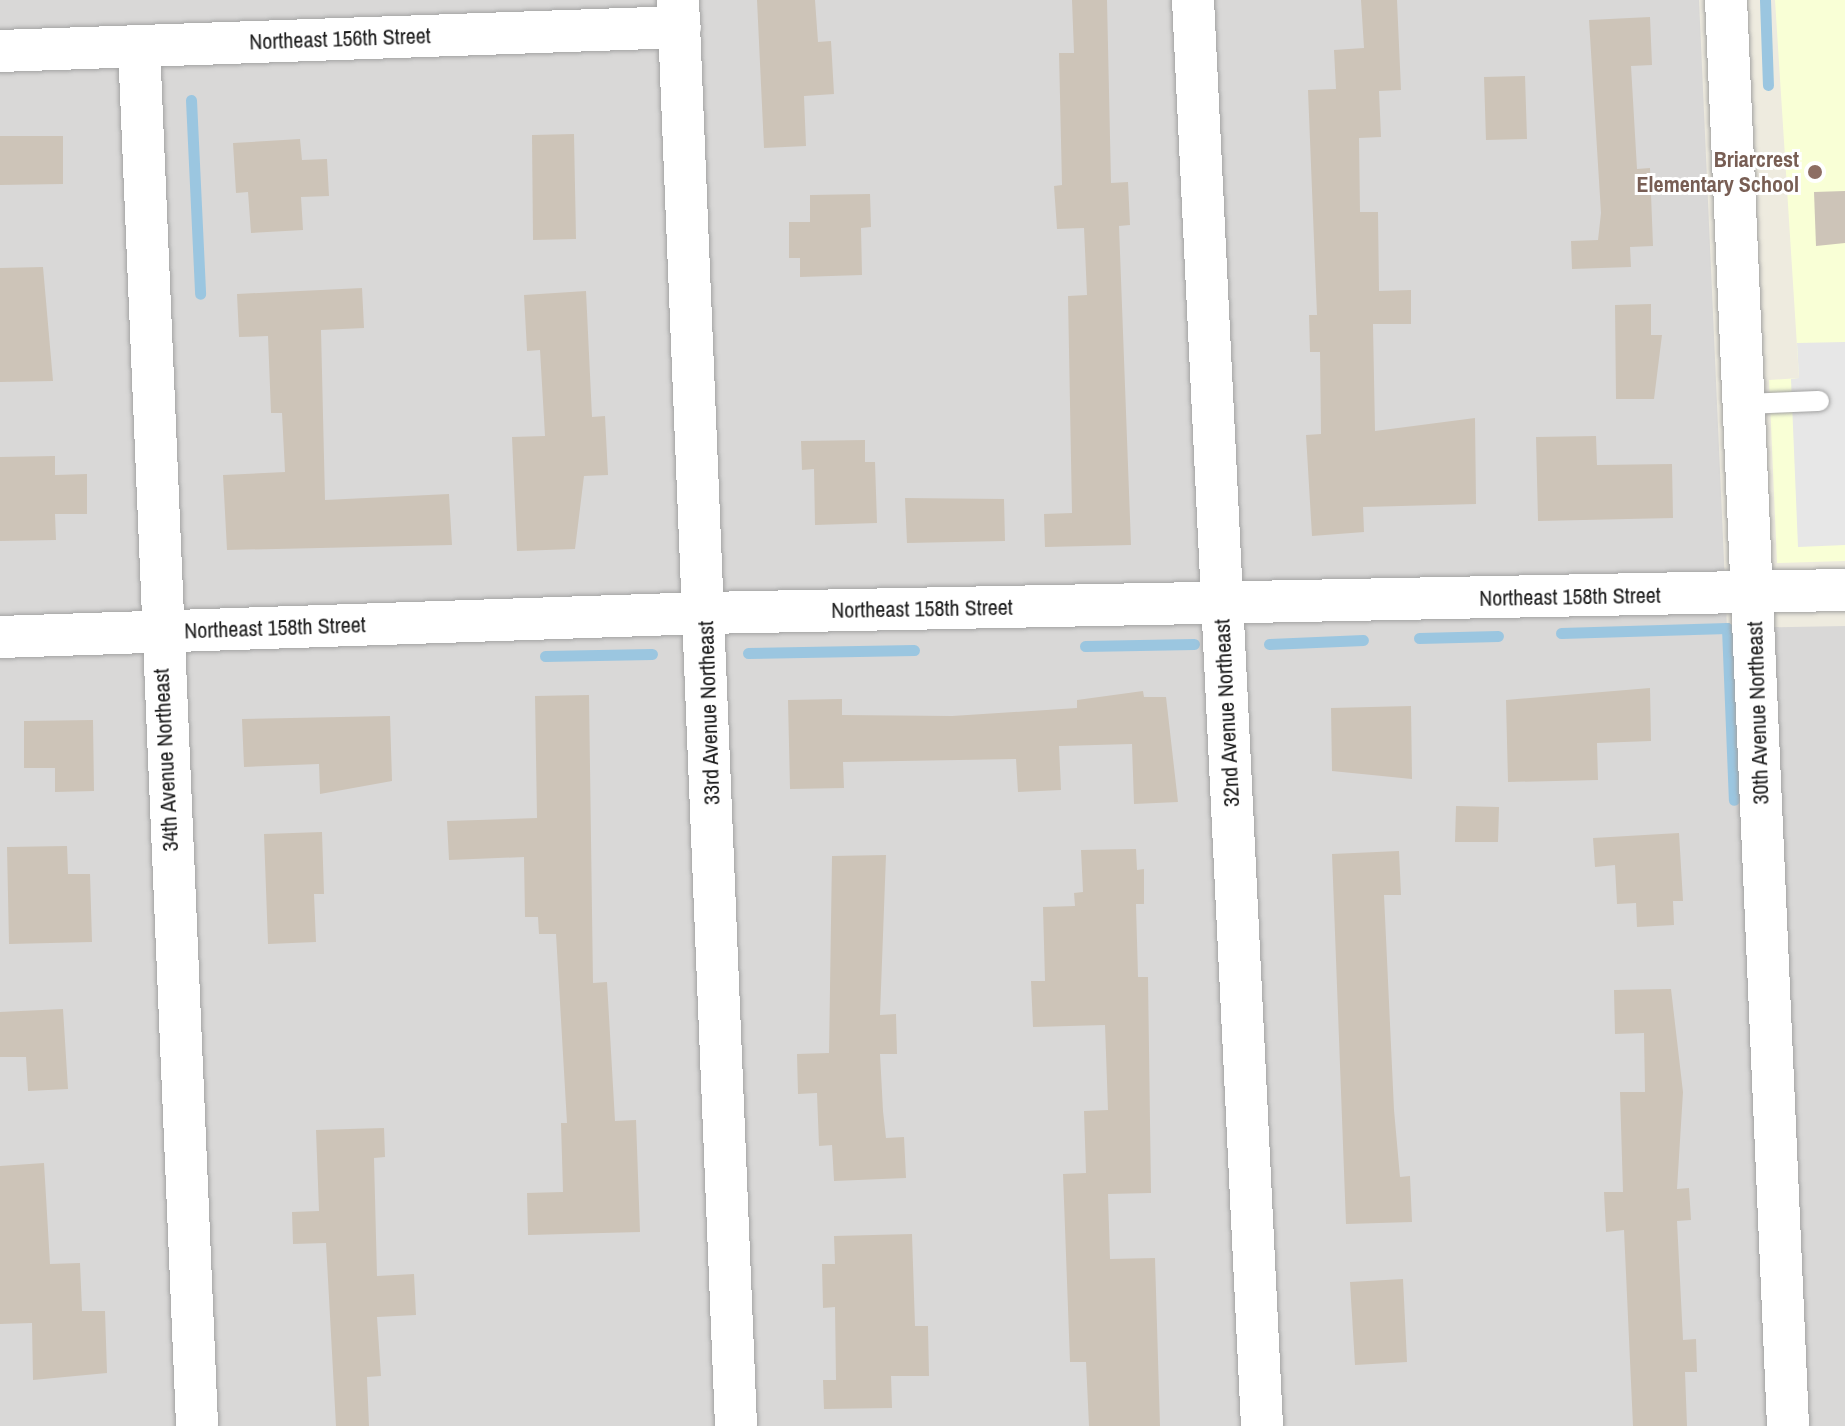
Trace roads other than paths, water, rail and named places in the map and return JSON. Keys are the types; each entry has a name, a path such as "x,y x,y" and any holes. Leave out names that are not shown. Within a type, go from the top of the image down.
{"street":[{"name":"32nd Avenue Northeast","path":"1193,0 1262,1426"},
{"name":"30th Avenue Northeast","path":"1726,0 1788,1426"},
{"name":"Northeast 156th Street","path":"0,51 139,46 679,14"},
{"name":"33rd Avenue Northeast","path":"679,14 736,1426"},
{"name":"34th Avenue Northeast","path":"139,46 160,632 197,1426"},
{"name":"Northeast 158th Street","path":"0,637 705,613 1845,590"}],"lane":[{"path":"1744,404 1819,401"}],"waterway":[{"path":"1765,0 1768,85"},
{"path":"191,100 200,294"},
{"path":"1561,633 1727,628 1734,800"},
{"path":"1419,638 1498,636"},
{"path":"1269,644 1363,640"},
{"path":"1085,646 1194,644"},
{"path":"748,653 914,650"},
{"path":"545,656 652,654"}],"place":[{"name":"Briarcrest Elementary School","path":"1815,172"}]}
